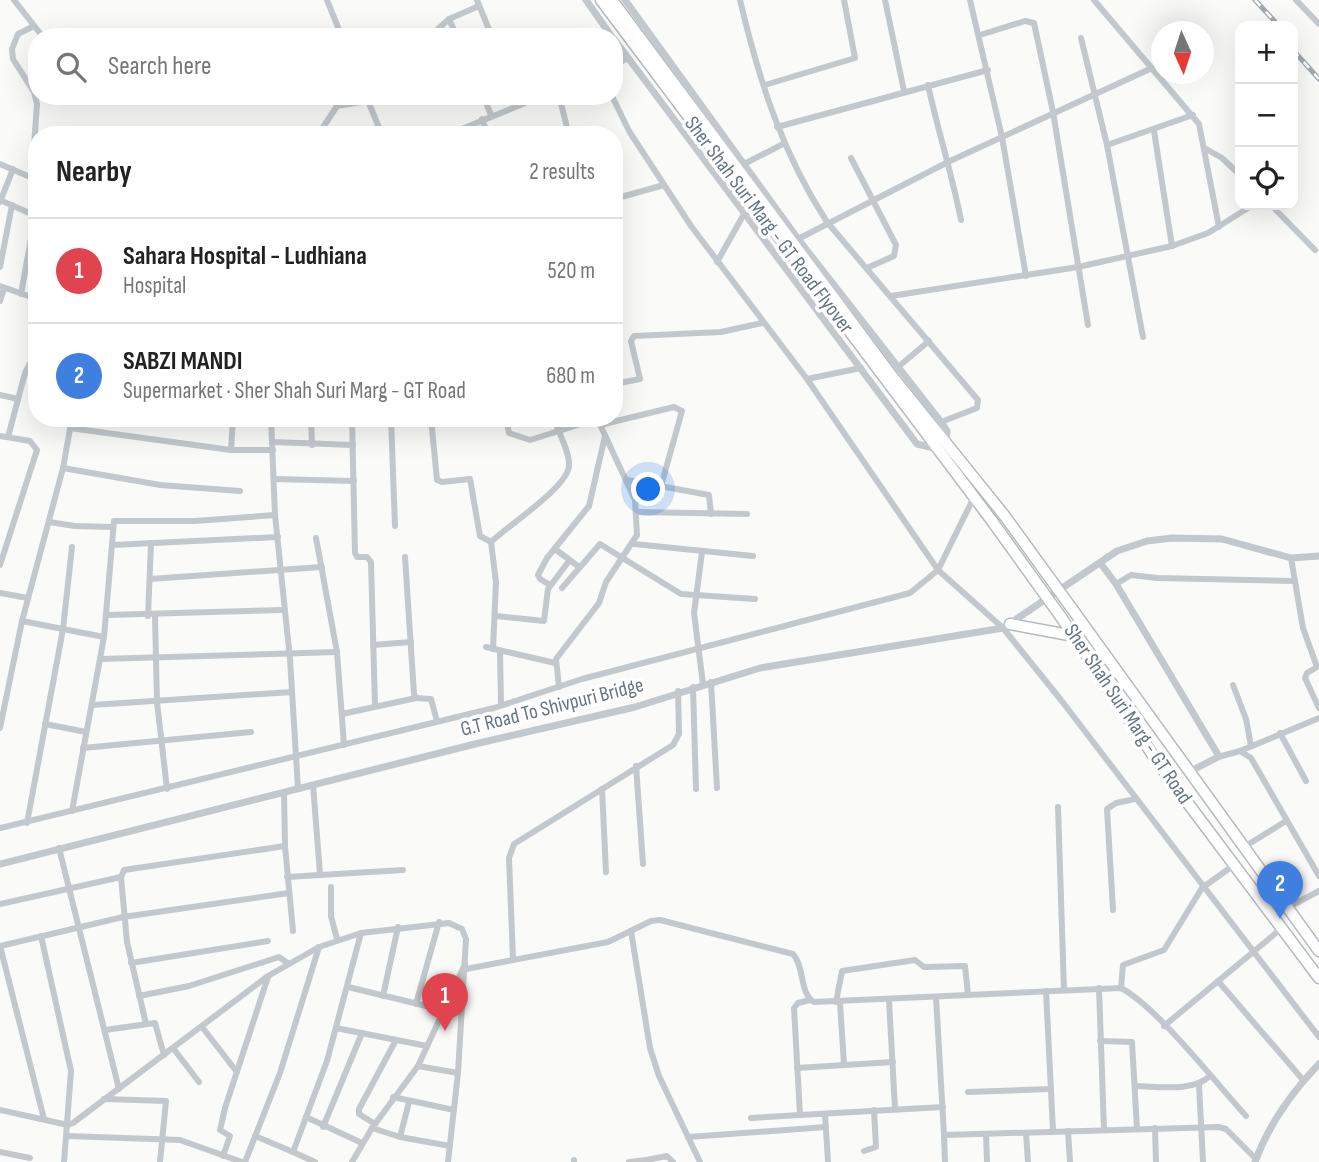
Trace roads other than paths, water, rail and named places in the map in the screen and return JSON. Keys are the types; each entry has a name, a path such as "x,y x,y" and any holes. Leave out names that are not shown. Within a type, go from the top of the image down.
{"main road":[{"name":"Sher Shah Suri Marg - GT Road Flyover","path":"601,0 623,28"},
{"name":"Sher Shah Suri Marg - GT Road Flyover","path":"612,0 936,431 942,446"},
{"name":"Sher Shah Suri Marg - GT Road Flyover","path":"623,28 936,431"},
{"name":"Sher Shah Suri Marg - GT Road","path":"942,446 974,497 1061,617 1160,766 1319,978"},
{"name":"Sher Shah Suri Marg - GT Road","path":"942,446 1004,515 1319,951"},
{"path":"1007,626 1074,636"}],"street":[{"path":"327,0 338,28"},
{"path":"586,0 606,28"},
{"path":"625,0 798,239 898,367 936,431 973,411 978,404 929,341 827,222 796,172 777,127 740,0"},
{"path":"765,85 855,58 844,0"},
{"path":"885,0 904,91"},
{"path":"970,0 1002,137 1026,276"},
{"path":"1094,0 1151,67"},
{"path":"1296,0 1319,24"},
{"path":"18,1 34,26 30,28"},
{"path":"439,28 449,19 478,3 488,28"},
{"path":"449,19 453,28"},
{"path":"980,34 1025,21 1034,23 1053,112 1088,325"},
{"path":"28,29 18,34 12,49 13,59 28,84"},
{"path":"1081,38 1107,145 1143,337"},
{"path":"623,51 917,444 942,446"},
{"path":"623,61 628,58"},
{"path":"798,239 950,161 1151,68"},
{"path":"777,127 988,70"},
{"path":"1166,84 1201,128 1219,227"},
{"path":"928,85 937,127 950,161 961,220"},
{"path":"35,126 36,105"},
{"path":"323,126 337,106 341,105"},
{"path":"370,105 378,126"},
{"path":"487,105 491,115"},
{"path":"467,126 510,105"},
{"path":"561,105 567,126"},
{"path":"616,105 629,131 663,185 762,323 807,379 938,570 984,611 1007,626 1202,888 1255,951 1319,1037"},
{"path":"1107,145 1154,131 1193,115"},
{"path":"482,119 485,126"},
{"path":"1154,131 1172,246"},
{"path":"744,164 783,144"},
{"path":"1206,149 1222,158 1235,170"},
{"path":"851,158 897,249 894,256 867,268"},
{"path":"0,164 28,175"},
{"path":"13,169 0,200 28,212"},
{"path":"623,196 663,185"},
{"path":"0,267 12,205"},
{"path":"891,296 1079,267 1172,246 1219,227 1245,210"},
{"path":"1276,210 1315,250"},
{"path":"717,262 744,214"},
{"path":"21,294 28,258"},
{"path":"0,301 2,287 28,296"},
{"path":"623,382 640,379 631,341 634,336 721,332 762,323"},
{"path":"898,367 929,341"},
{"path":"8,437 28,367"},
{"path":"807,379 861,368"},
{"path":"0,395 18,399"},
{"path":"623,416 674,407 682,411 661,486"},
{"path":"231,450 232,427"},
{"path":"272,427 275,514 292,692 297,786"},
{"path":"311,427 312,444"},
{"path":"352,427 355,553 357,557 367,557 371,562 375,706"},
{"path":"391,427 395,526"},
{"path":"431,427 437,480 442,482 470,479 480,536 491,542"},
{"path":"508,427 509,433 526,440 577,427"},
{"path":"491,542 537,506 566,474 568,461 557,427"},
{"path":"559,687 555,663 599,603 606,582 634,544 638,512 627,480 601,427"},
{"path":"0,728 22,621 64,468 71,428 231,450 312,444 353,445"},
{"path":"0,436 34,444 37,456 0,565"},
{"path":"550,585 538,575 589,506 605,436"},
{"path":"64,468 160,485 240,491"},
{"path":"274,479 354,481"},
{"path":"627,480 709,495 711,514"},
{"path":"0,828 295,758 501,705 910,593 938,570 974,497"},
{"path":"638,512 747,514"},
{"path":"72,811 104,637 113,527 117,520 195,521 275,514"},
{"path":"49,522 113,527"},
{"path":"113,545 278,537"},
{"path":"316,538 337,652 344,745"},
{"name":"G.T Road To Shivpuri Bridge","path":"0,864 284,792 297,786 313,785 635,707 706,681 769,666 1007,626 1129,547 1172,538 1222,539 1292,558 1319,556"},
{"path":"491,542 496,575 496,616 489,648 555,663"},
{"path":"151,543 150,579 157,702 167,789"},
{"path":"562,588 598,544 673,591 697,597 755,599"},
{"path":"634,544 753,556"},
{"path":"27,823 63,629 72,547"},
{"path":"555,549 579,568"},
{"path":"702,552 694,621 706,681 716,788"},
{"path":"405,557 416,698"},
{"path":"1292,558 1305,634 1317,667 1307,673 1306,678 1319,708"},
{"path":"496,616 544,621 550,585 569,561"},
{"path":"1101,564 1116,584 1218,757"},
{"path":"150,579 321,567"},
{"path":"1116,584 1134,575 1157,578 1295,581"},
{"path":"0,593 28,598"},
{"path":"107,615 152,616 283,610"},
{"path":"22,621 104,637"},
{"path":"373,645 411,642"},
{"path":"500,651 501,705"},
{"path":"100,659 337,652"},
{"path":"1233,685 1245,714 1251,746"},
{"path":"693,687 696,789"},
{"path":"513,959 509,858 511,849 517,841 673,745 679,739 678,691"},
{"path":"92,705 292,692"},
{"path":"342,714 416,698 431,699 437,721"},
{"path":"1189,772 1218,757 1240,751 1319,718"},
{"path":"46,724 86,732"},
{"path":"83,748 251,732"},
{"path":"1279,733 1306,781"},
{"path":"1240,751 1251,758 1319,876"},
{"path":"636,766 643,864"},
{"path":"313,785 320,874"},
{"path":"602,789 606,872"},
{"path":"284,792 287,877 293,931"},
{"path":"1113,910 1107,809 1116,803 1135,799"},
{"path":"1058,807 1064,990"},
{"path":"1244,847 1286,821"},
{"path":"146,1024 123,917 121,877 124,870 285,846"},
{"path":"59,848 118,1089"},
{"path":"1121,988 1124,965 1164,950 1202,888 1234,865"},
{"path":"287,877 403,870"},
{"path":"0,904 121,877"},
{"path":"331,887 331,916 337,939"},
{"path":"1287,908 1319,891"},
{"path":"44,1119 0,946 123,917 289,893"},
{"path":"466,965 608,942 652,921 660,920 793,954 798,961 810,1000"},
{"path":"416,1003 439,922"},
{"path":"68,1125 268,976 319,947 361,933 439,922 454,924 465,933 466,965 458,1073 448,1162"},
{"path":"383,996 398,927"},
{"path":"1164,1026 1282,928"},
{"path":"631,931 650,1048 659,1076 699,1162"},
{"path":"293,1152 336,1027 361,933"},
{"path":"41,936 71,1071 64,1162"},
{"path":"131,963 268,941"},
{"path":"67,1136 164,1139 193,1143 244,1162 283,1064 319,947"},
{"path":"139,996 189,986 279,957 289,964"},
{"path":"844,1064 838,1002 842,971 915,960 924,967 965,966 968,995"},
{"path":"362,1162 353,1161 373,1126 418,1066 466,965"},
{"path":"223,1156 230,1136 220,1127 268,976"},
{"path":"1218,981 1304,1081"},
{"path":"348,987 443,1010"},
{"path":"1099,988 1104,1129"},
{"path":"800,1115 794,1008 798,1003 810,1000 838,1002 1121,988 1164,1026 1246,1116"},
{"path":"1046,991 1053,1131"},
{"path":"936,997 945,1162"},
{"path":"889,1000 895,1109"},
{"path":"105,1030 155,1023 163,1055"},
{"path":"202,1027 237,1072"},
{"path":"336,1027 427,1046"},
{"path":"323,1127 362,1033"},
{"path":"397,1040 359,1109 359,1114 373,1126 400,1137 450,1146"},
{"path":"1100,1041 1132,1042 1137,1129"},
{"path":"173,1048 199,1082"},
{"path":"797,1068 893,1062"},
{"path":"944,1135 1200,1126 1226,1129 1255,1161 1266,1136 1319,1064"},
{"path":"418,1066 458,1073"},
{"path":"1135,1086 1199,1085 1210,1076"},
{"path":"1199,1085 1203,1162"},
{"path":"968,1092 1051,1089"},
{"path":"393,1097 454,1110"},
{"path":"101,1099 163,1099 167,1105 160,1162"},
{"path":"400,1137 409,1102"},
{"path":"751,1118 943,1107"},
{"path":"0,1110 68,1125"},
{"path":"864,1151 876,1147 874,1111"},
{"path":"825,1114 828,1162"},
{"path":"306,1117 362,1143"},
{"path":"688,1137 826,1127"},
{"path":"1154,1128 1156,1162"},
{"path":"1068,1131 1070,1162"},
{"path":"1026,1133 1028,1162"},
{"path":"986,1134 987,1162"},
{"path":"255,1136 315,1162"},
{"path":"0,1152 30,1158"},
{"path":"629,1162 667,1156 673,1162"}],"railway":[{"path":"1255,0 1274,21"},
{"path":"1298,56 1319,79"}],"place":[{"name":"SABZI MANDI","path":"1280,919"},
{"name":"Sahara Hospital - Ludhiana","path":"445,1031"}]}
